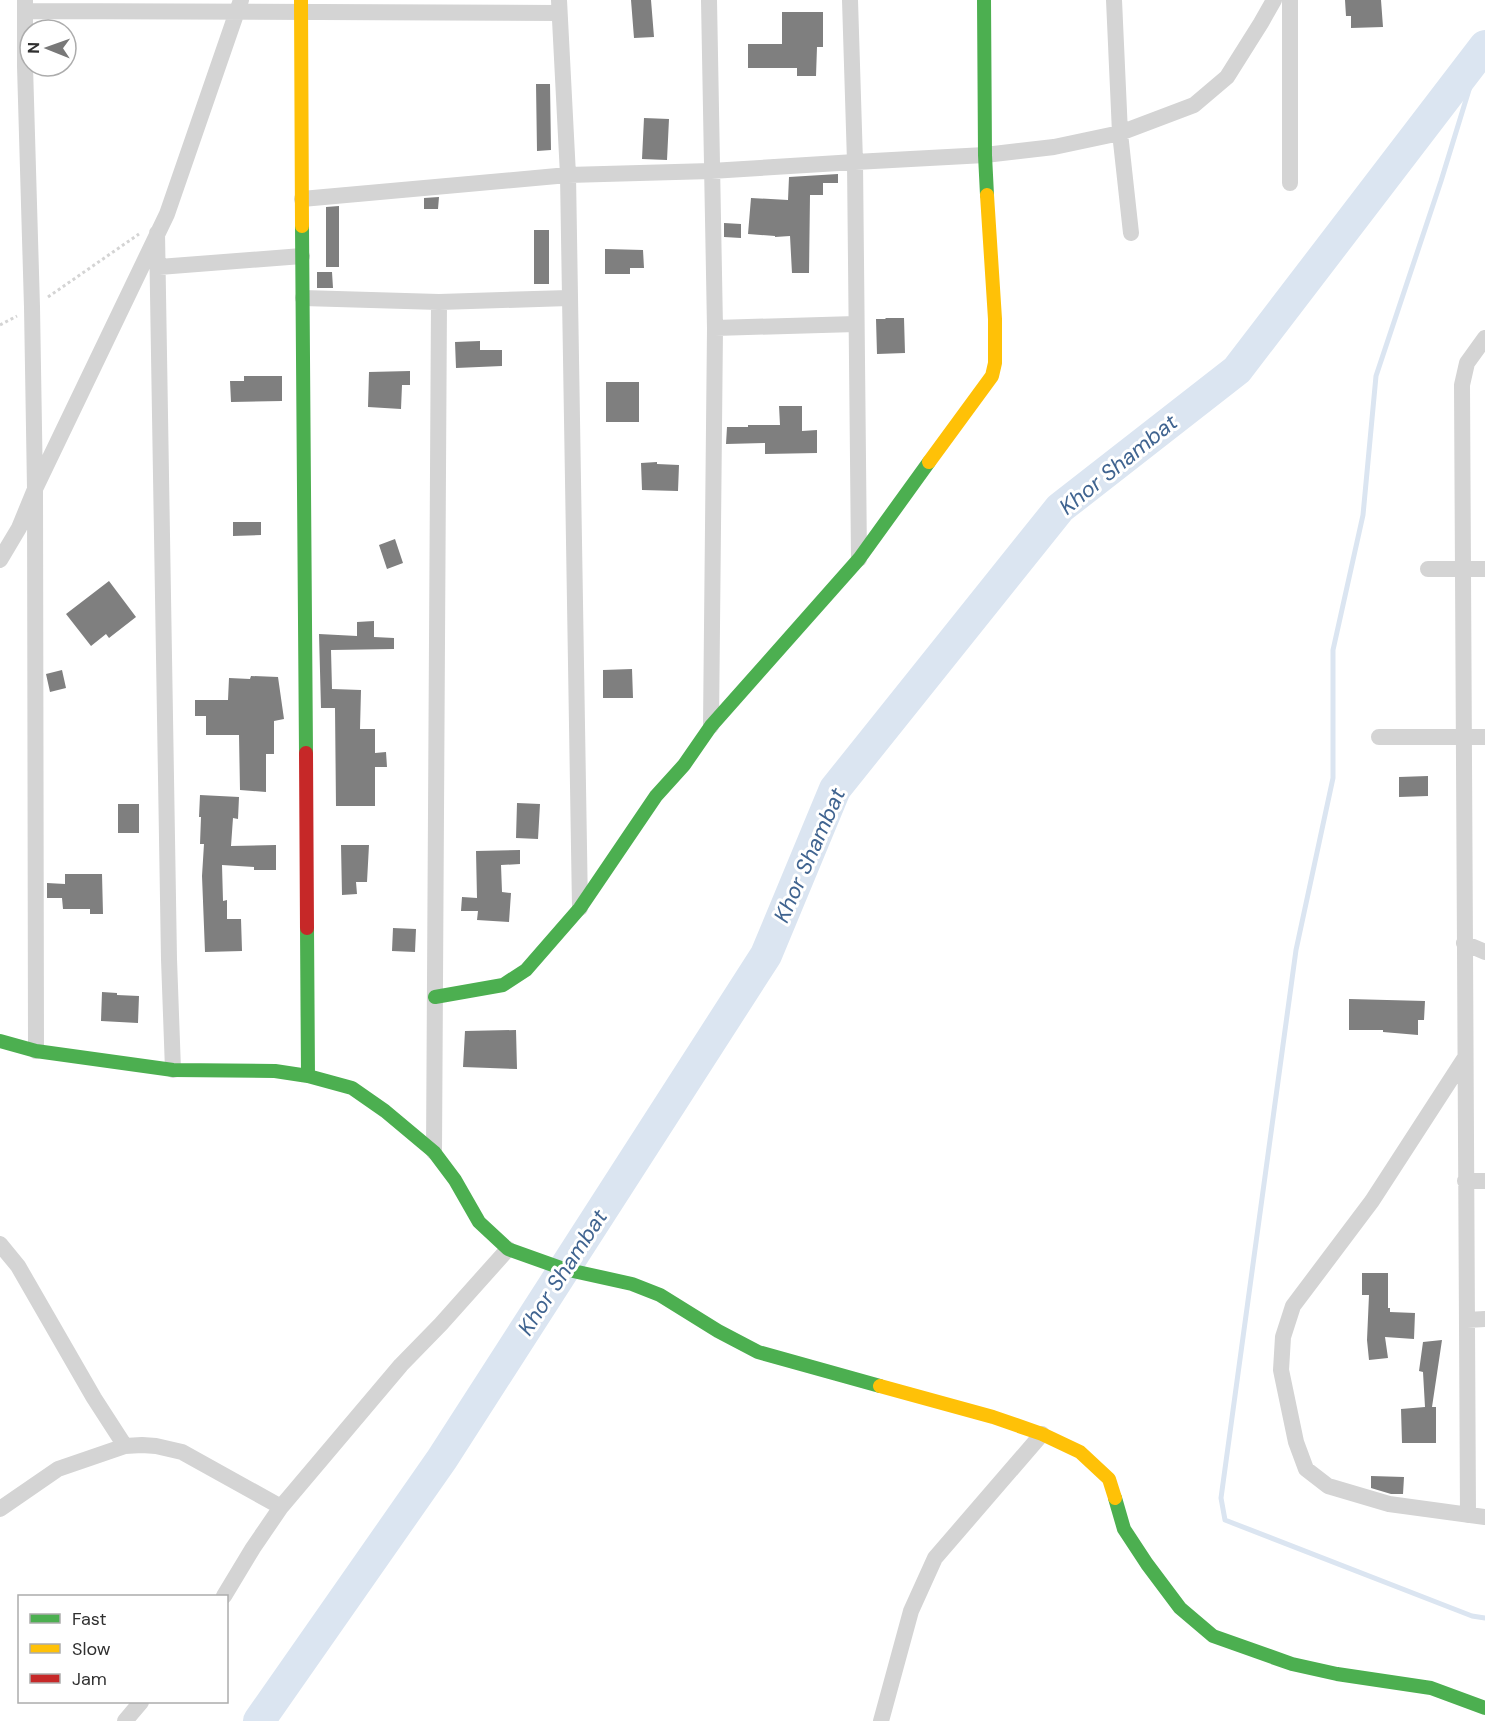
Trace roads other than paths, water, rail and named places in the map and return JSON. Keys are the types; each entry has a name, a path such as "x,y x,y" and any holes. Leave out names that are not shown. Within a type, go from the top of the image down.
{"street":[{"path":"710,0 715,328 711,726"},
{"path":"850,0 855,162 859,560"},
{"path":"435,997 503,985 526,970 580,908 656,796 684,765 711,726 859,560 992,376 995,363 985,155 984,0"},
{"path":"1114,0 1120,133 1131,233"},
{"path":"302,199 568,175 711,171 985,155 1054,147 1120,133 1194,105 1227,76 1274,0"},
{"path":"1290,0 1290,183"},
{"path":"36,1051 35,489 25,5 559,7 568,175 580,908"},
{"path":"0,560 19,528 35,489 167,214 240,6"},
{"path":"301,6 308,1076"},
{"path":"157,233 169,959 173,1070"},
{"path":"159,267 302,256"},
{"path":"303,298 439,302 569,298"},
{"path":"434,1152 439,302"},
{"path":"715,328 856,324"},
{"path":"1467,1515 1462,385 1467,363 1485,338"},
{"path":"1428,569 1485,569"},
{"path":"1379,737 1485,737"},
{"path":"1464,943 1485,952"},
{"path":"0,1041 36,1051 173,1070 275,1071 308,1076 352,1088 385,1111 434,1152 455,1180 479,1222 508,1249 564,1269 632,1284 660,1295 718,1331 758,1352 993,1417 1042,1434 1080,1452 1109,1479 1124,1529 1147,1564 1180,1608 1213,1636 1292,1664 1337,1674 1431,1688 1485,1708"},
{"path":"1464,1059 1372,1201 1293,1306 1283,1337 1281,1370 1296,1442 1306,1469 1328,1486 1389,1504 1485,1517"},
{"path":"1465,1181 1485,1181"},
{"path":"0,1244 18,1266 94,1398 125,1446"},
{"path":"225,1595 281,1507 401,1365 508,1249"},
{"path":"1467,1320 1485,1319"},
{"path":"881,1721 911,1611 936,1558 1042,1434"},
{"path":"0,1509 58,1469 125,1446 156,1446 182,1452 281,1507"},
{"path":"125,1721 139,1703"}],"waterway":[{"name":"Khor Shambat","path":"259,1721 442,1459 766,955 835,789 1060,508 1237,370 1485,46"},
{"path":"1480,54 1441,181 1376,376 1363,515 1333,650 1333,778 1296,950 1221,1498 1225,1520 1472,1616 1485,1618"}]}
